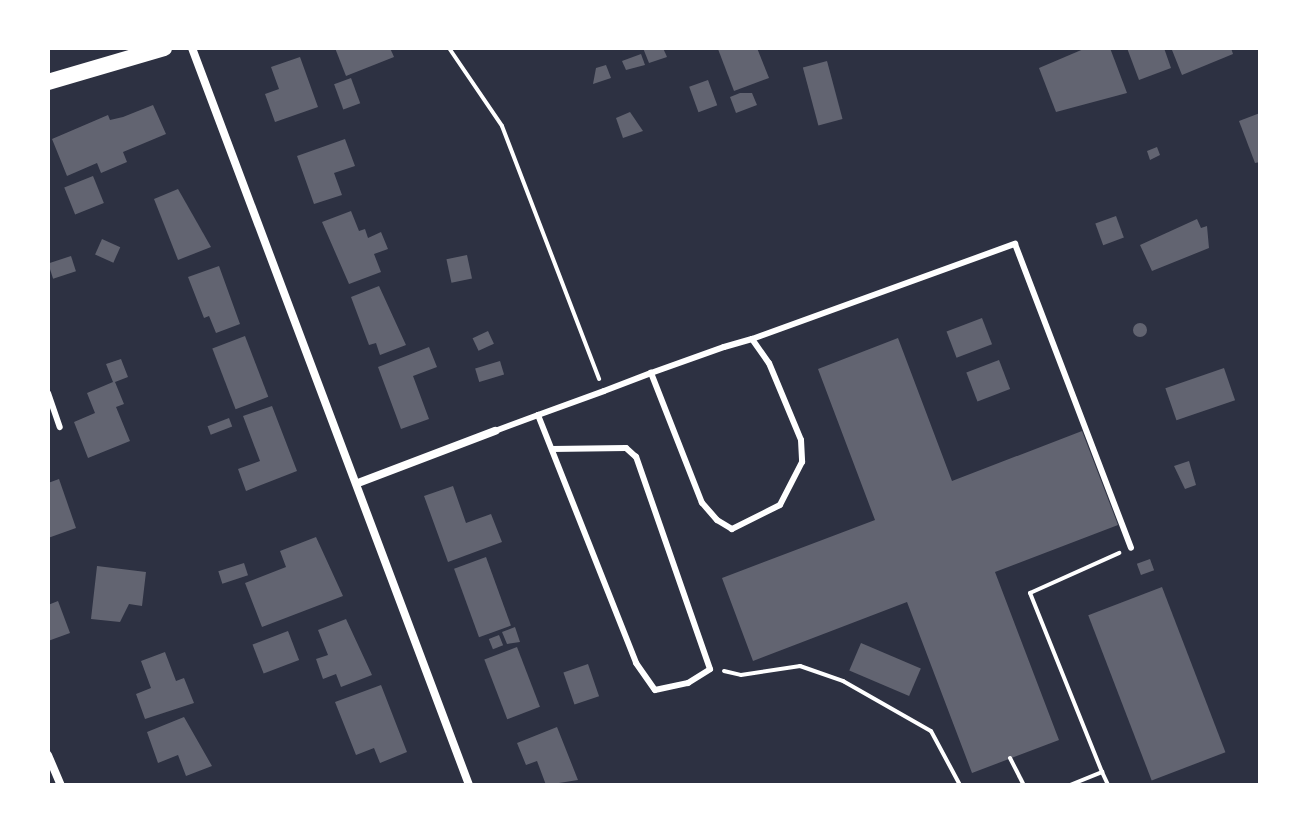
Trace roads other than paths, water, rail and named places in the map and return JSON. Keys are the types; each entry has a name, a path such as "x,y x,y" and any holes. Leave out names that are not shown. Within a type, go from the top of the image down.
{"main road":[{"path":"48,82 164,48"}],"street":[{"path":"192,48 469,785"},
{"path":"358,483 495,431"},
{"path":"48,755 61,785"}],"lane":[{"path":"495,431 1015,244 1131,548"},
{"path":"651,373 702,503 732,529 780,505 802,462 801,440 783,392 752,339"},
{"path":"48,393 60,427"},
{"path":"538,415 636,663 655,690 677,686 710,669 636,457 626,448 552,449"}]}
